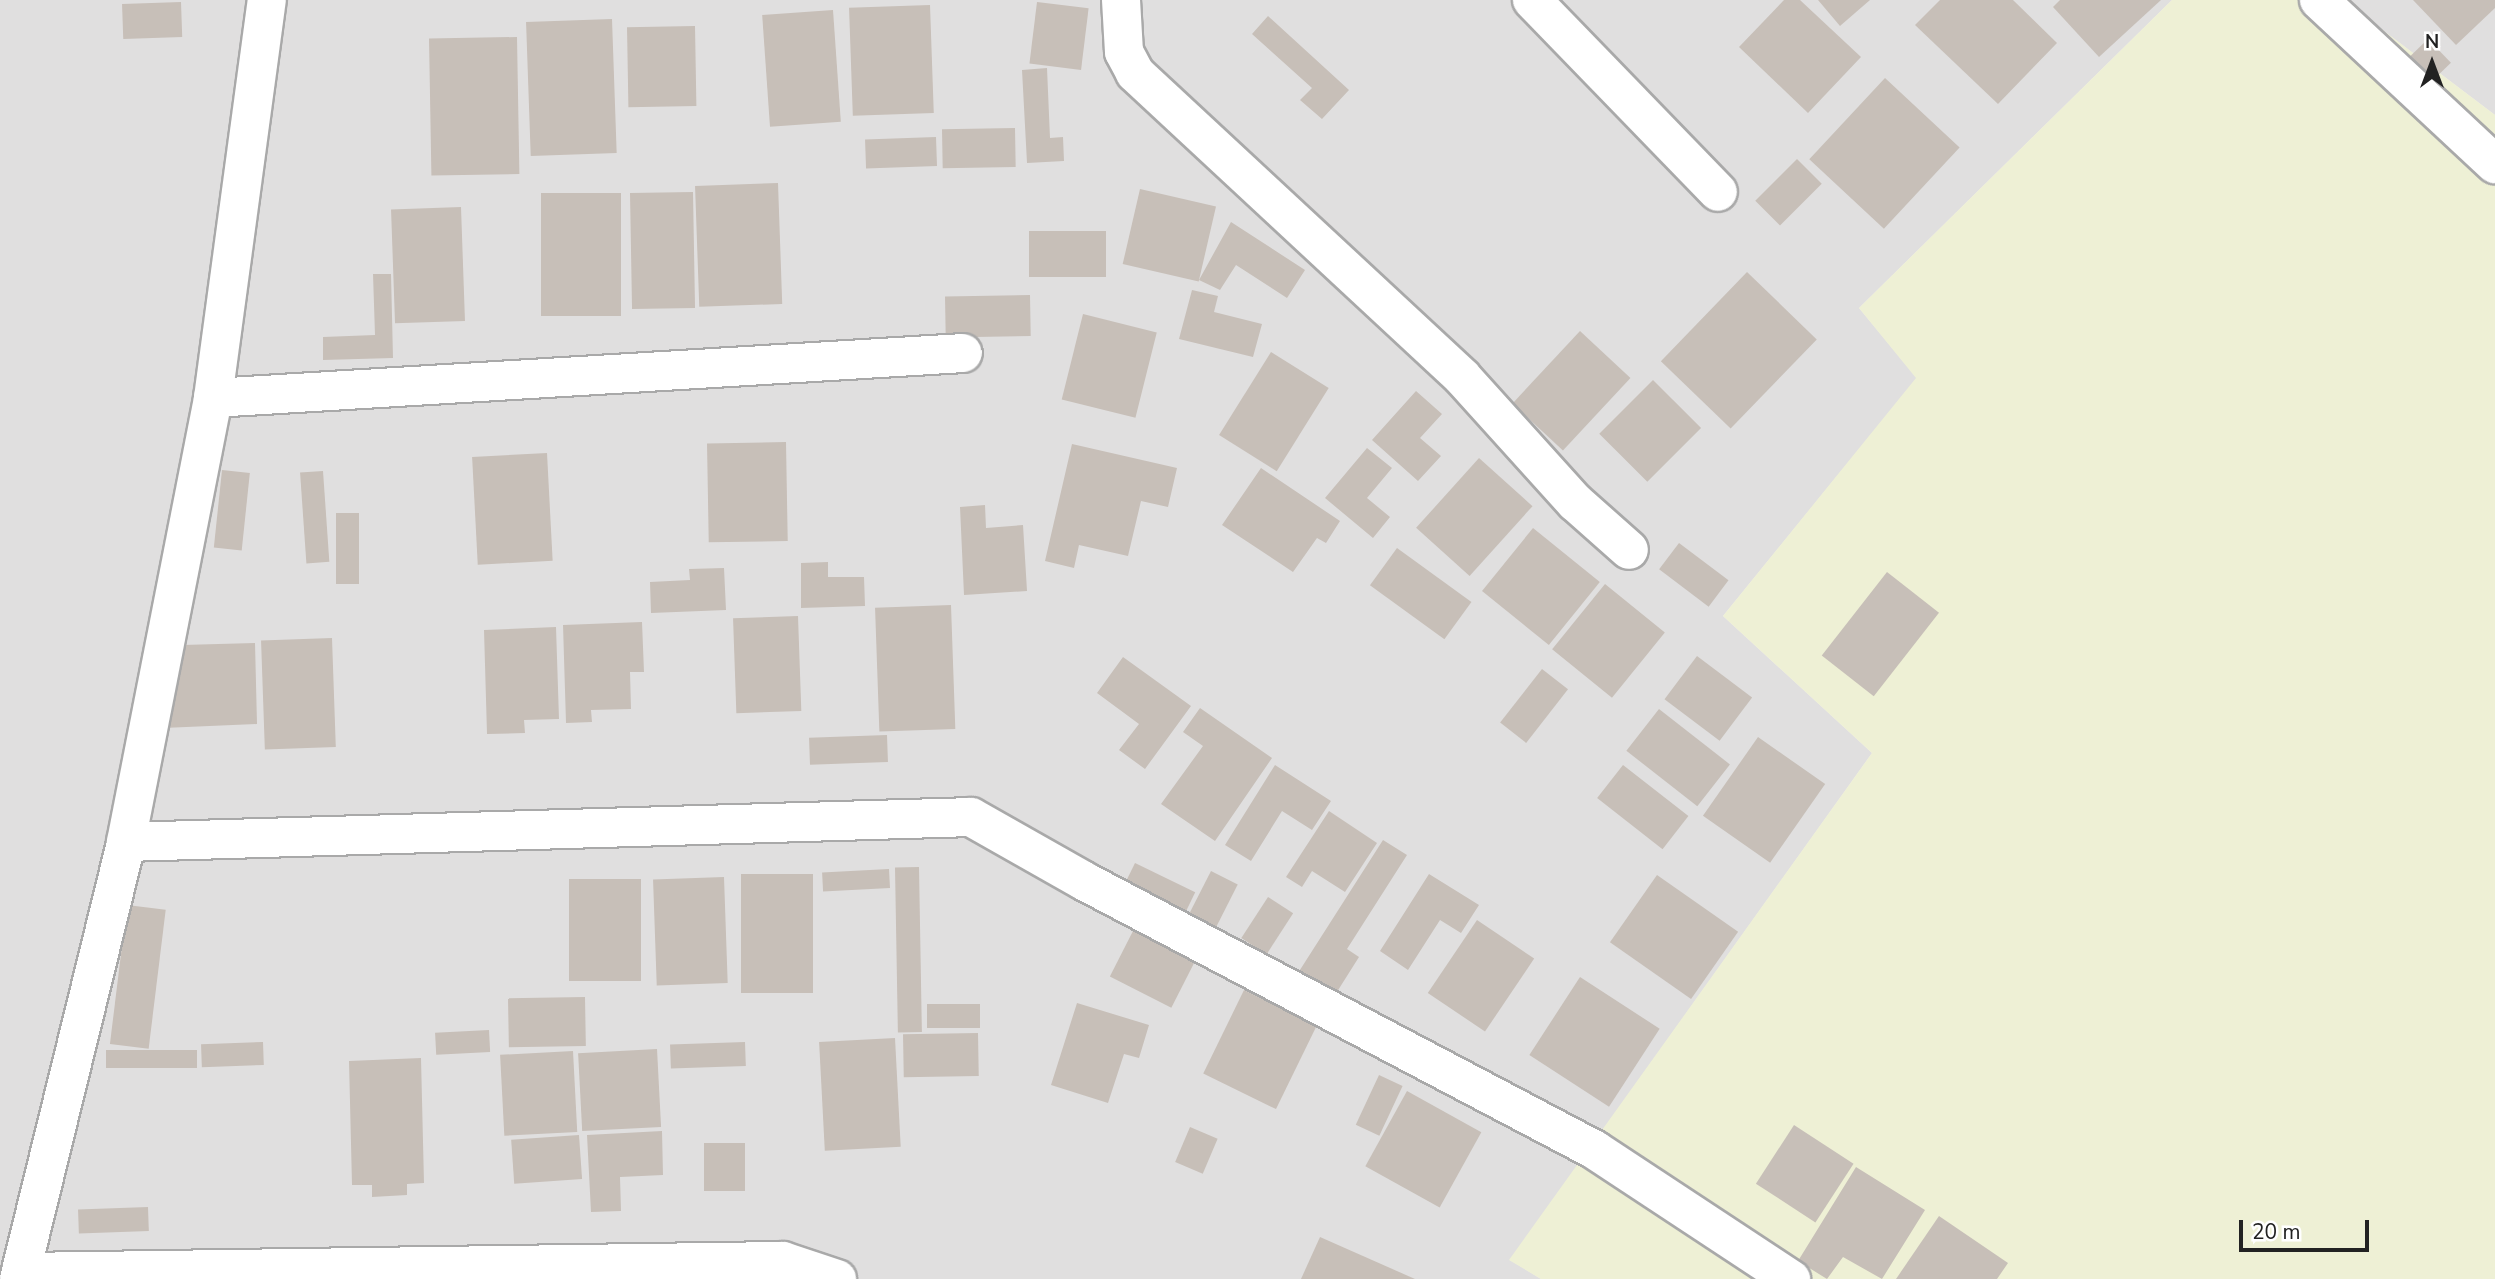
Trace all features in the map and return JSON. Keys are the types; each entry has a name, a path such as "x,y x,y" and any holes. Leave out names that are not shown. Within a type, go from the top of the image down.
{"street":[{"path":"267,0 213,398 126,842 20,1276 783,1261 838,1279"},
{"path":"1121,0 1124,52 1135,73 1462,377 1574,502 1629,550"},
{"path":"1532,0 1718,192"},
{"path":"2319,0 2495,164"},
{"path":"213,398 962,353"},
{"path":"126,842 971,817 1108,894 1595,1150 1791,1279"}],"shaded area":[{"path":"0,0 2172,0 1859,308 1917,378 1723,616 1872,753 1510,1260 1541,1279 0,1279"},
{"path":"2343,0 2495,0 2495,115"}],"green space":[{"path":"2172,0 2343,0 2495,115 2495,1279 1541,1279 1509,1260 1872,753 1723,616 1916,378 1859,308"}],"building":[{"path":"1784,0 1800,0 1861,57 1808,113 1739,47"},
{"path":"1818,0 1870,0 1840,26"},
{"path":"1940,0 2013,0 2057,43 1998,104 1915,25"},
{"path":"2060,0 2161,0 2099,57 2053,7"},
{"path":"2413,0 2495,0 2495,8 2456,45"},
{"path":"181,2 182,37 123,39 122,4"},
{"path":"1037,2 1089,8 1081,70 1029,64"},
{"path":"930,5 934,113 853,116 849,8"},
{"path":"833,10 841,122 770,127 762,15"},
{"path":"1268,16 1349,90 1322,119 1300,100 1312,88 1252,34"},
{"path":"612,19 617,153 531,156 526,22"},
{"path":"695,26 696,106 628,107 627,27"},
{"path":"517,37 519,174 431,176 429,39"},
{"path":"2428,39 2451,63 2431,82 2408,58"},
{"path":"1047,68 1050,138 1063,137 1064,161 1027,163 1022,70"},
{"path":"1885,78 1960,148 1884,229 1809,159"},
{"path":"1015,128 1016,167 943,168 942,129"},
{"path":"936,137 937,166 866,168 865,139"},
{"path":"1797,159 1822,184 1780,225 1755,201"},
{"path":"778,183 782,304 699,307 695,186"},
{"path":"1140,189 1216,207 1199,282 1123,264"},
{"path":"693,192 695,308 632,309 630,193"},
{"path":"541,193 621,193 621,316 541,316"},
{"path":"461,207 465,321 395,323 391,209"},
{"path":"1231,222 1305,270 1287,298 1236,265 1220,290 1199,280"},
{"path":"1029,231 1106,231 1106,277 1029,277"},
{"path":"1747,272 1817,339 1731,429 1661,361"},
{"path":"373,274 391,274 393,358 323,360 323,337 375,335"},
{"path":"1192,290 1218,296 1214,312 1262,324 1253,357 1179,339"},
{"path":"1030,295 1031,336 946,337 945,296"},
{"path":"1083,314 1157,332 1135,418 1062,399"},
{"path":"1580,331 1630,378 1563,450 1512,403"},
{"path":"1271,352 1329,388 1277,471 1219,435"},
{"path":"1653,380 1701,428 1647,482 1599,434"},
{"path":"1416,391 1442,414 1420,438 1441,456 1418,481 1372,440"},
{"path":"786,442 788,541 709,542 707,443"},
{"path":"1072,444 1177,468 1168,507 1141,501 1128,556 1079,545 1074,568 1045,561"},
{"path":"1367,448 1392,468 1367,498 1390,517 1373,538 1325,498"},
{"path":"547,453 553,561 478,565 472,457"},
{"path":"1479,458 1533,506 1470,576 1416,528"},
{"path":"1261,468 1340,521 1326,543 1317,538 1293,572 1222,525"},
{"path":"222,470 250,473 242,550 214,548"},
{"path":"323,471 329,562 306,563 300,473"},
{"path":"985,505 986,528 1023,525 1027,591 964,595 960,507"},
{"path":"336,513 359,513 359,584 336,584"},
{"path":"1533,528 1600,582 1549,645 1482,591"},
{"path":"1679,543 1729,580 1709,607 1659,569"},
{"path":"1397,548 1471,602 1444,639 1370,585"},
{"path":"828,562 828,577 864,577 865,606 801,608 801,563"},
{"path":"724,568 726,610 651,613 650,582 690,580 689,569"},
{"path":"1887,572 1939,613 1874,696 1822,656"},
{"path":"1605,584 1665,632 1612,698 1552,649"},
{"path":"951,605 955,729 879,732 875,608"},
{"path":"798,616 801,711 736,713 733,618"},
{"path":"642,622 644,672 630,672 631,709 591,710 592,722 566,723 563,625"},
{"path":"556,627 559,719 524,720 525,733 487,734 484,630"},
{"path":"332,638 336,747 265,749 261,640"},
{"path":"255,643 257,724 163,728 182,645"},
{"path":"1697,656 1752,698 1720,741 1665,699"},
{"path":"1123,657 1191,706 1145,769 1119,750 1139,724 1097,693"},
{"path":"1542,669 1568,689 1526,743 1500,723"},
{"path":"1200,708 1272,758 1215,841 1161,804 1203,746 1183,732"},
{"path":"1659,709 1730,764 1697,806 1626,751"},
{"path":"887,735 888,762 810,765 809,738"},
{"path":"1758,737 1825,784 1770,863 1703,816"},
{"path":"1275,765 1331,801 1312,830 1282,811 1251,861 1225,845"},
{"path":"1623,765 1688,816 1663,849 1597,798"},
{"path":"1329,811 1377,843 1345,892 1312,871 1302,887 1286,877"},
{"path":"1383,840 1407,855 1347,949 1359,957 1335,995 1298,973"},
{"path":"1135,863 1195,892 1183,918 1122,889"},
{"path":"895,867 919,867 922,1032 898,1032"},
{"path":"889,869 890,888 823,891 822,873"},
{"path":"1211,871 1238,885 1213,934 1186,920"},
{"path":"741,874 813,874 813,993 741,993"},
{"path":"1429,874 1479,905 1461,933 1440,920 1408,970 1380,951"},
{"path":"1657,875 1738,932 1691,999 1610,942"},
{"path":"724,877 728,983 657,985 653,879"},
{"path":"569,879 641,879 641,981 569,981"},
{"path":"1268,897 1293,913 1266,954 1241,938"},
{"path":"127,905 166,910 149,1049 110,1044"},
{"path":"1477,920 1534,959 1485,1032 1428,993"},
{"path":"1133,931 1194,962 1171,1008 1110,976"},
{"path":"1580,977 1660,1029 1609,1107 1529,1055"},
{"path":"1244,990 1317,1026 1276,1109 1203,1074"},
{"path":"585,997 586,1046 509,1047 508,998"},
{"path":"1077,1003 1149,1025 1139,1058 1124,1054 1108,1103 1051,1085"},
{"path":"927,1004 980,1004 980,1028 927,1028"},
{"path":"489,1030 490,1052 436,1055 435,1033"},
{"path":"978,1033 979,1076 904,1077 903,1034"},
{"path":"895,1038 901,1147 825,1151 819,1042"},
{"path":"263,1042 264,1065 202,1067 201,1044"},
{"path":"745,1042 746,1066 671,1069 670,1045"},
{"path":"657,1049 661,1127 582,1131 578,1053"},
{"path":"106,1050 197,1050 197,1068 106,1068"},
{"path":"573,1051 577,1132 504,1136 500,1055"},
{"path":"421,1058 424,1183 407,1184 407,1195 372,1197 372,1185 352,1185 349,1061"},
{"path":"1379,1075 1403,1086 1379,1136 1356,1125"},
{"path":"1407,1091 1481,1132 1440,1207 1365,1166"},
{"path":"1794,1125 1854,1164 1815,1222 1756,1184"},
{"path":"1190,1127 1218,1139 1203,1174 1175,1162"},
{"path":"662,1131 663,1175 620,1177 621,1211 591,1212 587,1135"},
{"path":"579,1135 582,1179 514,1184 511,1140"},
{"path":"704,1143 745,1143 745,1191 704,1191"},
{"path":"1856,1167 1925,1210 1882,1279 1843,1257 1827,1279 1798,1261"},
{"path":"148,1207 149,1231 79,1233 78,1209"},
{"path":"1939,1216 2008,1263 1997,1279 1896,1279"},
{"path":"1320,1237 1415,1279 1301,1279"}]}
